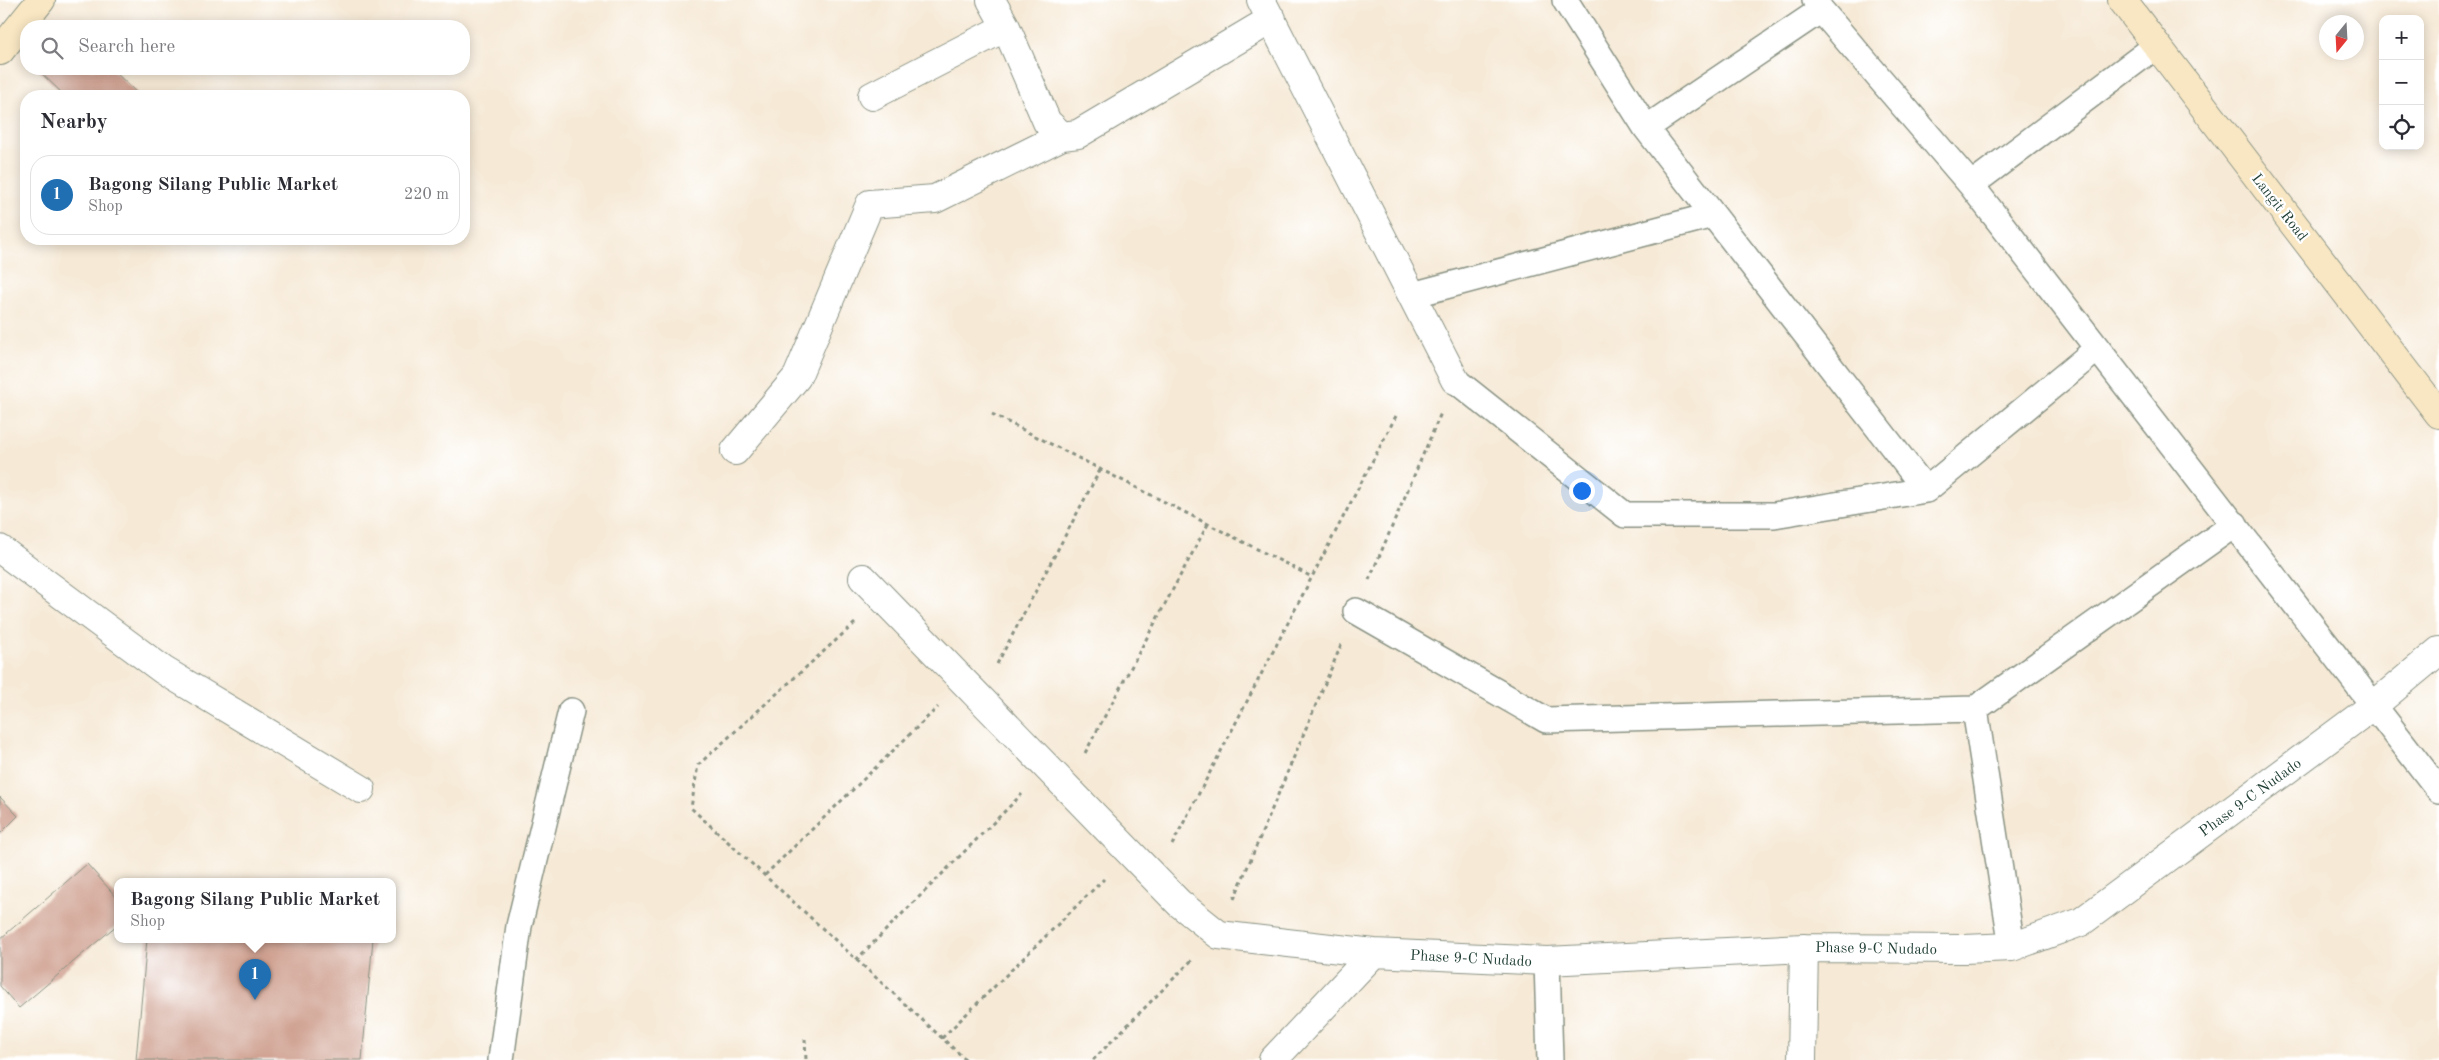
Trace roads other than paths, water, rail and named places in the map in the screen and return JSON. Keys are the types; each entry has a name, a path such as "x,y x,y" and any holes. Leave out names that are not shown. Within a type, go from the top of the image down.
{"main road":[{"path":"25,20 41,0"},
{"name":"Langit Road","path":"2122,0 2439,414"},
{"path":"0,51 20,26"}],"street":[{"path":"991,0 1006,27 1047,122 1062,136"},
{"path":"735,451 798,377 870,204 935,199 1062,136 1078,134 1266,10 1455,380"},
{"path":"872,96 1006,27"},
{"path":"0,549 163,670 361,789"},
{"name":"Phase 9-C Nudado","path":"863,578 1155,879 1179,903 1219,935 1374,953 1547,961 1804,948 1964,949 2012,947 2082,922 2374,706 2439,651"},
{"path":"1802,1060 1804,948"},
{"path":"1273,1060 1374,953"}],"lane":[{"path":"1565,0 1646,128 1926,490"},
{"path":"1646,128 1818,5 1970,185 2235,524 2439,790"},
{"path":"1970,185 2156,46"},
{"path":"1412,295 1713,215"},
{"path":"1455,380 1625,515 1774,515 1926,490 2097,349"},
{"path":"1356,611 1546,720 1975,709 2235,524"},
{"path":"1975,709 2012,947"},
{"path":"501,1060 519,926 571,711"},
{"path":"1547,961 1550,1060"}],"place":[{"name":"Bagong Silang Public Market","path":"255,1000"}]}
